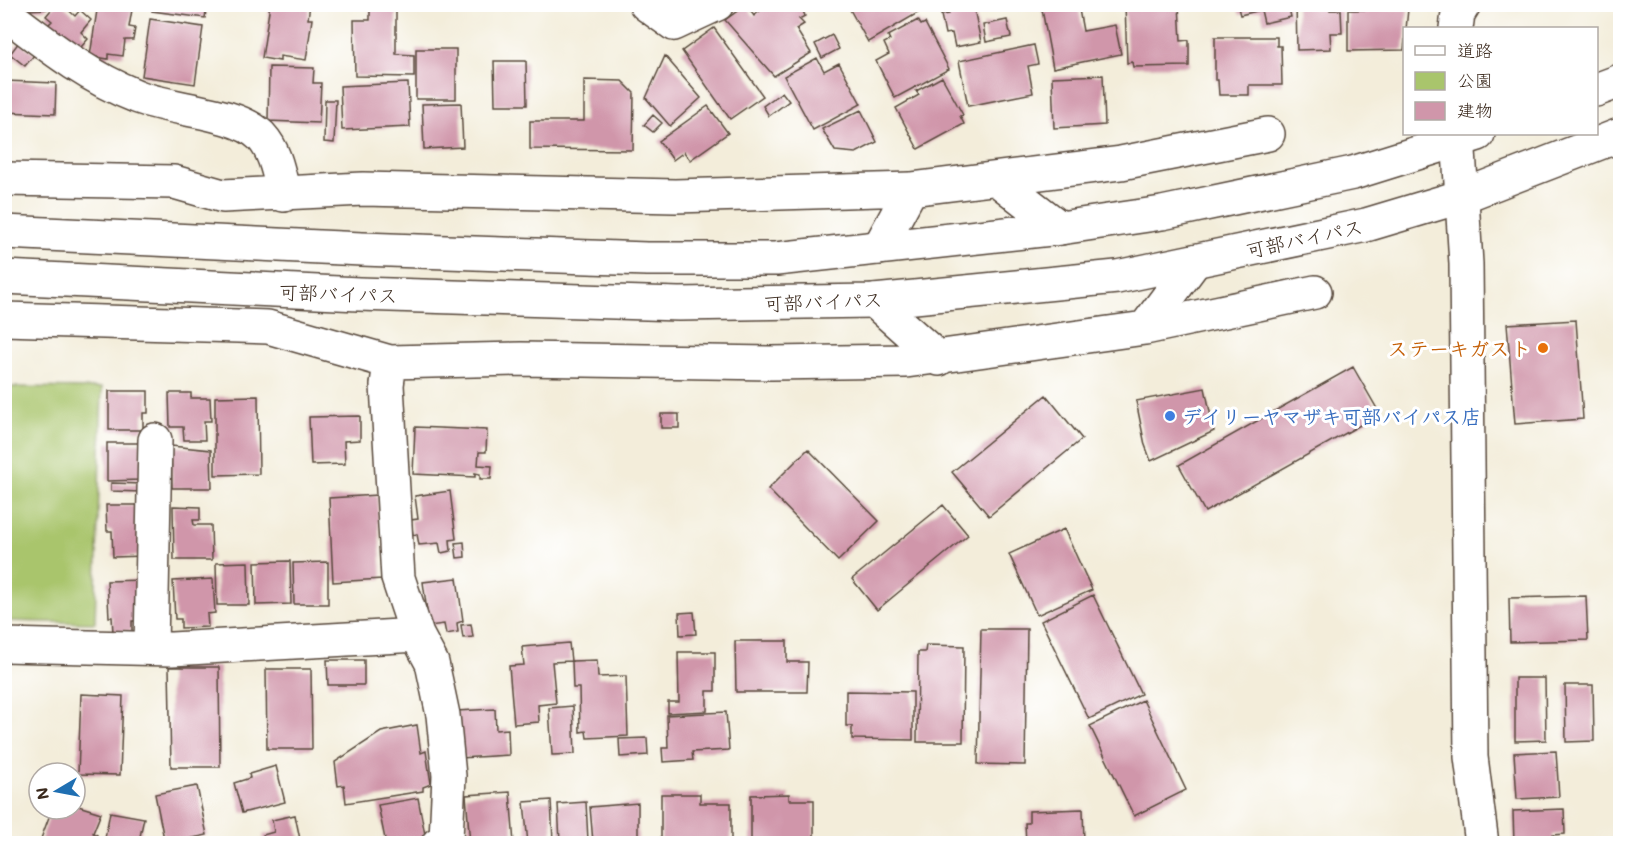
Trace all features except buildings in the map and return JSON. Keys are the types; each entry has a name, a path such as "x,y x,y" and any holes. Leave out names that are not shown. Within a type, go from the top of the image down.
{"main road":[{"path":"7,4 9,16 80,69 138,97 230,119 260,135 274,155 284,195"},
{"path":"646,4 674,24 717,4"},
{"path":"1456,27 1458,14 1464,4"},
{"path":"1598,89 1620,81"},
{"path":"4,179 174,182 224,196 284,195 363,189 675,196 911,189 1121,163 1268,134"},
{"name":"可部バイパス","path":"4,277 359,294 679,304 874,301 1117,277 1366,225 1463,196 1620,135"},
{"path":"4,232 362,249 647,259 776,259 1060,228 1162,213 1353,173 1465,136 1463,196 1466,264 1471,757 1482,843"},
{"path":"998,180 1060,228"},
{"path":"879,248 911,189"},
{"path":"1145,328 1195,261"},
{"path":"4,319 268,327 390,362 521,359 771,363 939,359 1145,328 1315,292"},
{"path":"874,301 939,359"},
{"path":"390,362 387,385 398,578 417,635 432,663 443,715 449,776 446,838 438,843"},
{"path":"151,648 155,440"},
{"path":"4,645 172,649 417,635"}],"green space":[{"path":"5,387 102,388 95,623 5,621"}],"place":[{"name":"ステーキガスト","path":"1543,348"},
{"name":"デイリーヤマザキ可部バイパス店","path":"1170,416"}]}
